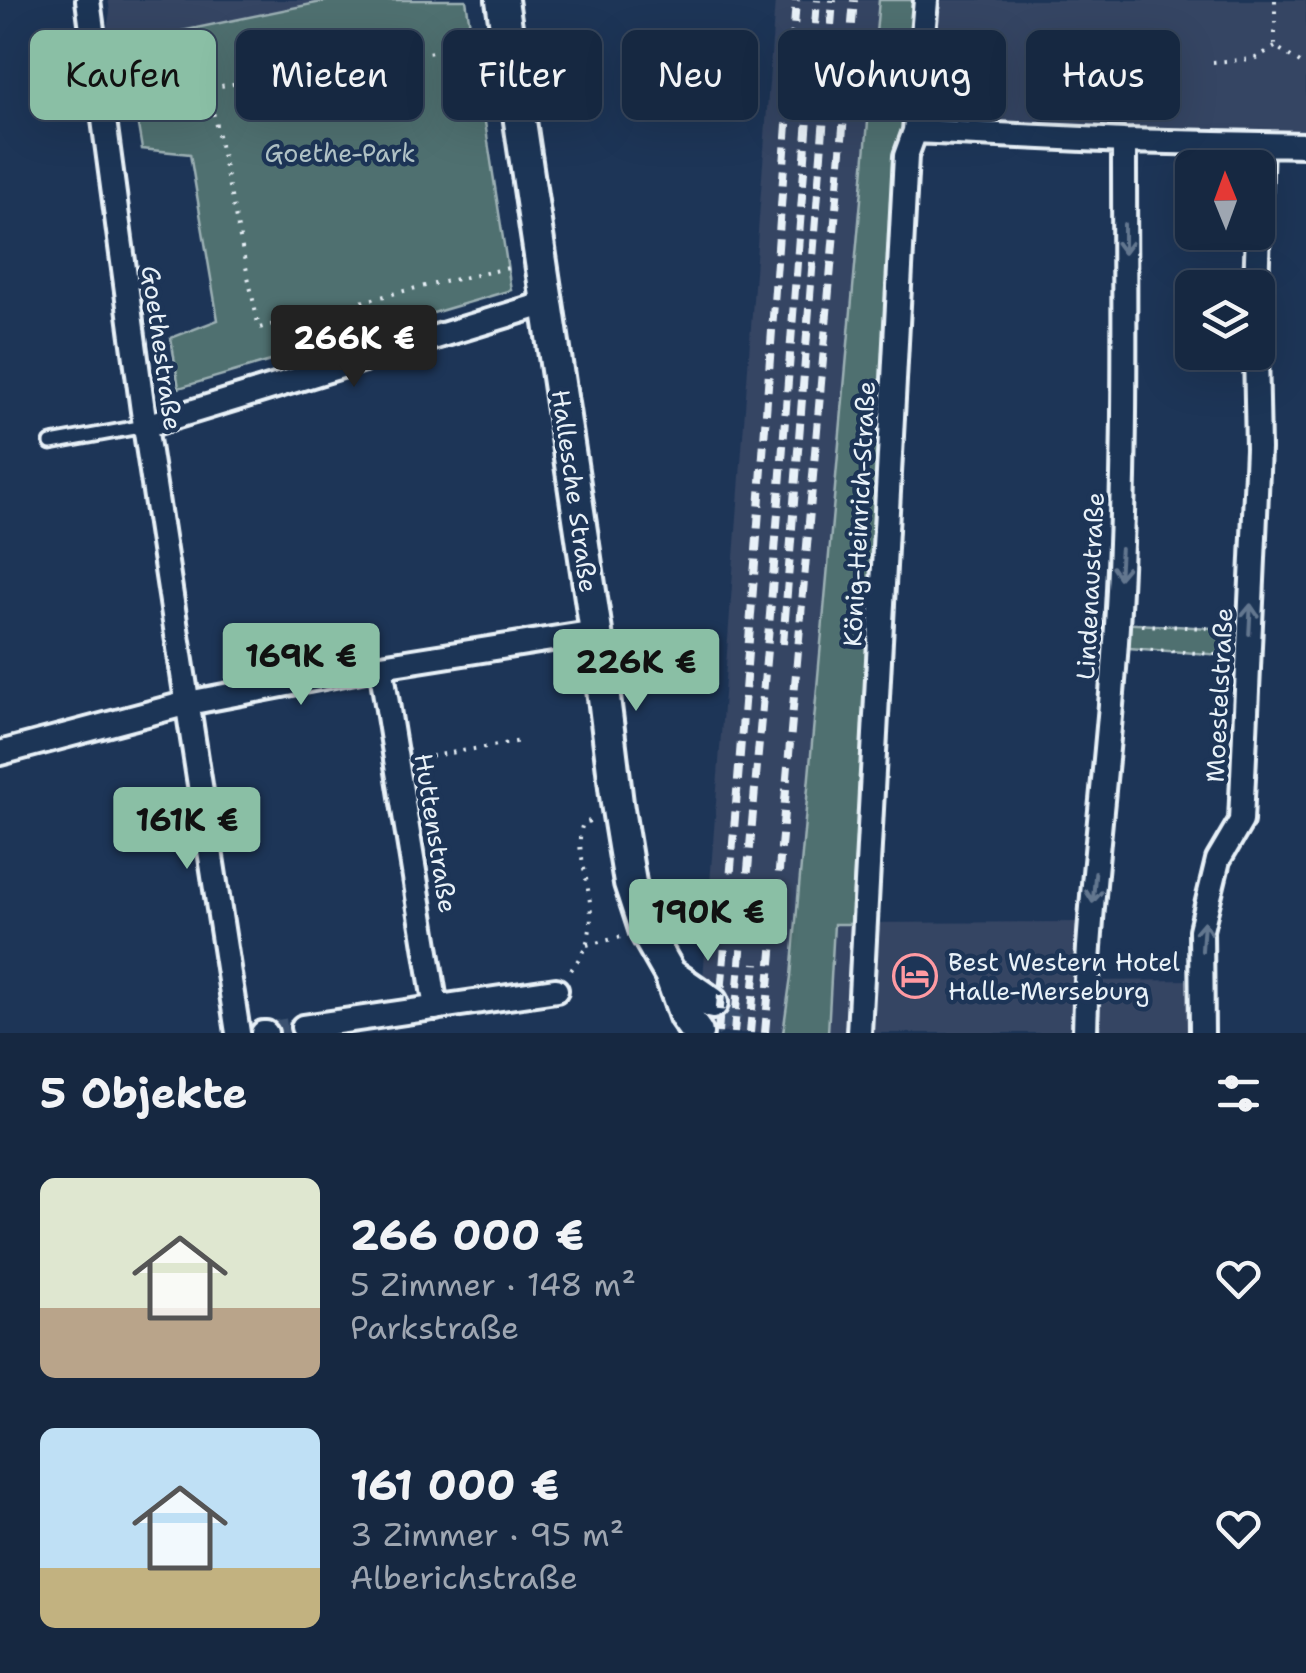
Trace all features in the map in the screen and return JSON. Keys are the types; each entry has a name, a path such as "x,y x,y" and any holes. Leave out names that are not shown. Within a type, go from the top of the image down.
{"main road":[{"name":"Hallesche Straße","path":"502,0 506,30"},
{"name":"Hallesche Straße","path":"520,120 596,632 619,816 636,905 670,974 685,1016 697,1033"},
{"name":"Hallesche Straße","path":"670,974 712,1003"}],"street":[{"name":"Goethestraße","path":"88,0 145,426 238,1033"},
{"name":"König-Heinrich-Straße","path":"859,1033 906,156 915,131 926,0"},
{"path":"915,131 1306,145"},
{"name":"Lindenaustraße","path":"1085,1033 1088,955 1116,635 1124,468 1124,141"},
{"path":"1257,270 1261,144"},
{"path":"145,426 547,303"},
{"name":"Moestelstraße","path":"1202,1033 1202,930 1218,860 1241,821 1258,449 1256,370"},
{"path":"0,754 188,702 380,666 596,632"},
{"name":"Huttenstraße","path":"380,666 436,1008"},
{"path":"302,1027 556,990"}],"lane":[{"path":"51,443 145,426"}],"path":[{"path":"1275,0 1275,46"},
{"path":"1213,62 1254,59 1275,46"},
{"path":"1275,46 1306,67"},
{"path":"443,50 208,88 259,328 541,260"},
{"path":"1116,635 1249,630"},
{"path":"1116,635 1248,657"},
{"path":"396,762 521,741"},
{"path":"556,990 581,957 590,934 581,828 586,821 619,816"},
{"path":"587,945 619,938"}],"shaded area":[{"path":"108,0 331,0 186,30 107,30"},
{"path":"775,0 879,0 876,30 778,30 778,120 868,120 783,1033 699,1033"},
{"path":"915,0 1306,0 1306,141 904,127 906,120 1006,120 1006,30 914,30"},
{"path":"1082,922 1082,981 1190,980 1192,1033 828,1033 834,923"}],"green space":[{"name":"Goethe-Park","path":"331,0 466,0 471,30 443,30 443,120 485,120 511,290 179,388 171,338 218,320 190,154 142,149 137,120 216,120 216,30 187,30"},
{"path":"879,0 915,0 914,30 876,30"},
{"path":"868,120 906,120 897,161 851,924 834,924 828,1033 783,1033"},
{"path":"1117,623 1249,630 1248,657 1116,647"}],"tunnel":[{"path":"712,1003 735,1033"},
{"path":"266,1033 303,1027"}],"railway":[{"path":"718,1033 796,0"},
{"path":"734,1033 817,0"},
{"path":"783,644 833,0"},
{"path":"765,1033 854,0"},
{"path":"750,1033 756,963"}],"place":[{"name":"Best Western Hotel Halle-Merseburg","path":"915,976"}]}
